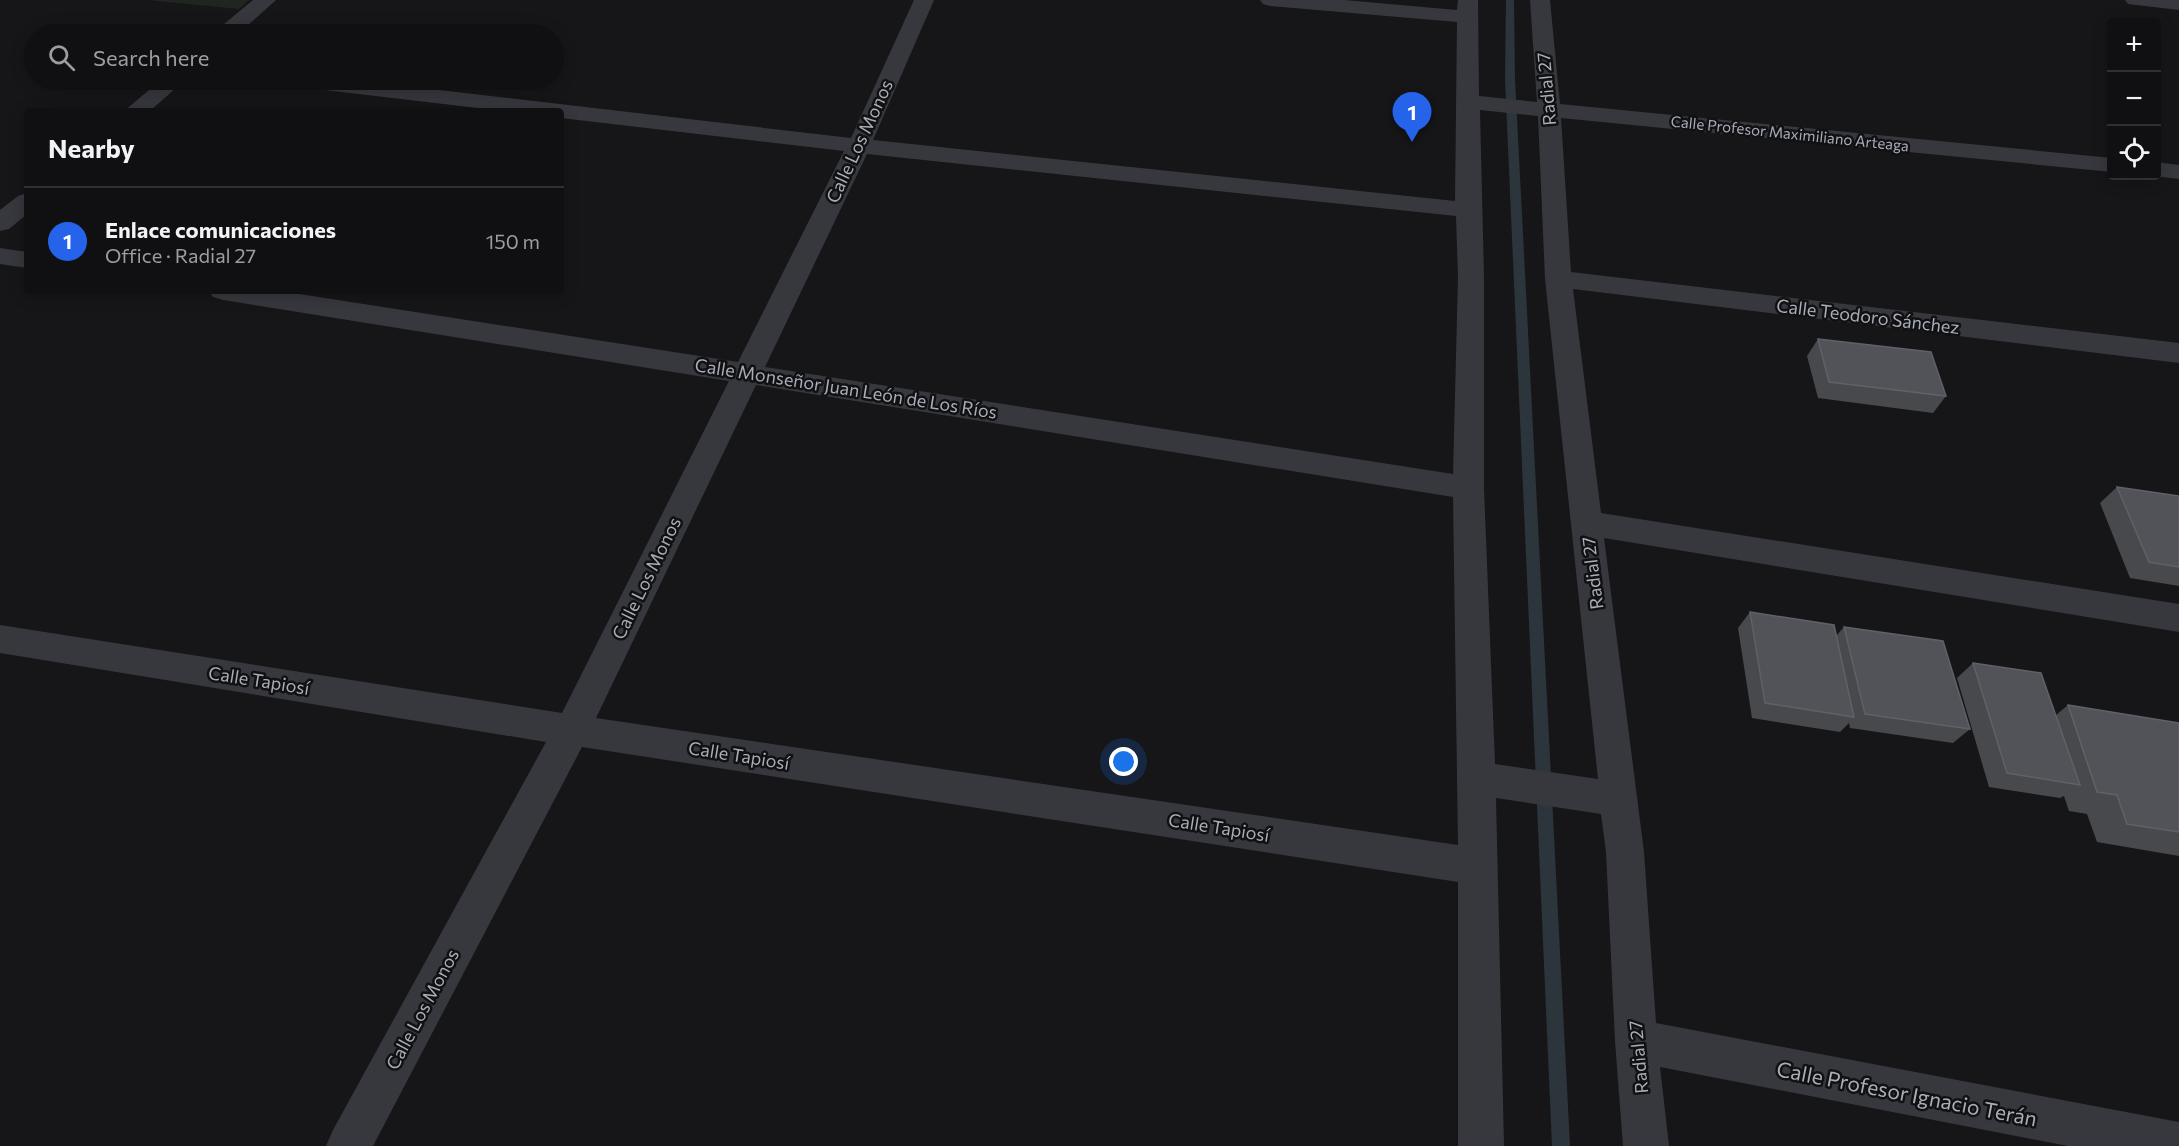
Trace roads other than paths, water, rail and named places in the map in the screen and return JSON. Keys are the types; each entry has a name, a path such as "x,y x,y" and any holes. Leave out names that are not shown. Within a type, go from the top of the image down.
{"street":[{"path":"238,24 266,0"},
{"name":"Calle Los Monos","path":"349,1146 572,730 859,146 924,0"},
{"path":"1270,0 1468,9 1474,102 1468,210 1471,277 1468,488 1490,780 1478,866 1481,1146"},
{"name":"Radial 27","path":"1540,0 1534,108 1558,279 1625,852 1636,1041 1646,1146"},
{"path":"2135,0 2179,4"},
{"path":"140,108 162,90"},
{"path":"384,90 537,108"},
{"name":"Calle Profesor Maximiliano Arteaga","path":"1474,102 2107,165"},
{"path":"564,111 859,146 1468,210"},
{"path":"2161,170 2179,172"},
{"path":"0,223 24,203"},
{"path":"0,256 24,260"},
{"name":"Calle Teodoro Sánchez","path":"1558,279 2179,353"},
{"name":"Calle Monseñor Juan León de Los Ríos","path":"242,294 1468,488"},
{"path":"1586,523 2179,618"},
{"name":"Calle Tapiosí","path":"0,639 572,730 1478,866"},
{"path":"1490,780 1618,799"},
{"name":"Calle Profesor Ignacio Terán","path":"1636,1041 2179,1145"}],"waterway":[{"path":"1510,0 1510,79 1561,1146"}],"place":[{"name":"Enlace comunicaciones","path":"1412,142"}]}
